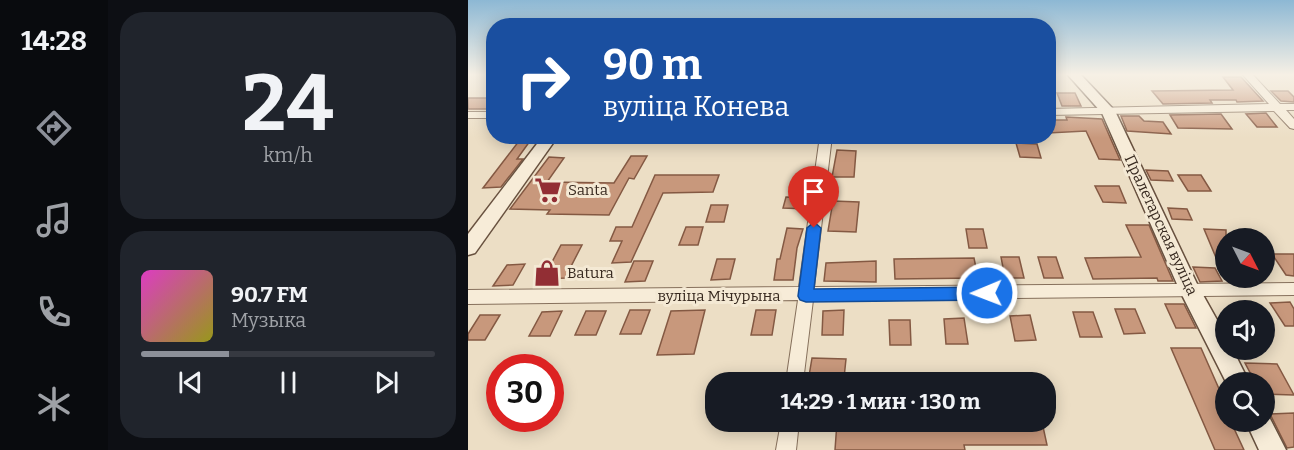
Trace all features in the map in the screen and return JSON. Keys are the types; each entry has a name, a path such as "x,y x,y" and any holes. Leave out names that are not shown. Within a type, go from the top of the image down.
{"street":[{"name":"Пралетарская вуліца","path":"1094,96 1108,111 1191,291 1233,372"},
{"path":"1266,96 1294,126"},
{"path":"1056,111 1294,107"},
{"path":"468,115 486,115"},
{"path":"468,248 545,144"},
{"path":"796,372 825,144"},
{"name":"вуліца Мічурына","path":"468,297 806,296 1294,289"},
{"path":"786,450 789,432"},
{"path":"1263,432 1273,450"}],"building":[{"path":"1058,96 1076,96 1081,106 1062,106"},
{"path":"1156,96 1258,96 1263,101 1210,100 1212,103 1163,104"},
{"path":"1276,96 1294,97 1294,102 1281,101"},
{"path":"468,98 486,98 486,109 468,109"},
{"path":"1266,113 1277,127 1257,127 1246,114"},
{"path":"1221,114 1232,129 1178,128 1170,115"},
{"path":"1121,116 1139,116 1144,121 1163,122 1171,134 1127,131"},
{"path":"1066,117 1102,119 1120,160 1099,159 1086,131 1056,133 1056,120 1067,120"},
{"path":"517,144 528,144 517,159 523,159 501,187 483,188"},
{"path":"1016,144 1037,144 1041,158 1020,157"},
{"path":"837,150 856,151 854,177 832,177"},
{"path":"631,156 647,156 634,179 629,178 609,215 547,214 550,210 510,209 549,157 564,158 547,182 614,183"},
{"path":"1146,170 1168,171 1173,181 1151,180"},
{"path":"655,175 719,175 713,192 663,193 631,262 612,263 622,241 610,241 616,227 632,227"},
{"path":"1178,175 1201,175 1211,191 1188,191"},
{"path":"1095,186 1119,186 1126,203 1103,202"},
{"path":"786,197 809,198 808,209 783,208"},
{"path":"833,201 859,202 856,232 828,231"},
{"path":"711,205 728,205 724,222 706,222"},
{"path":"1168,208 1187,209 1192,220 1172,219"},
{"path":"1126,225 1149,225 1173,281 1158,281 1157,278 1093,279 1085,258 1141,257"},
{"path":"686,227 703,227 698,245 679,245"},
{"path":"787,228 803,229 797,248 793,280 774,280 777,259 780,259"},
{"path":"966,229 983,229 987,248 969,248"},
{"path":"1204,229 1215,230 1215,255"},
{"path":"561,245 582,245 565,278 543,279"},
{"path":"1275,254 1294,254 1294,276 1286,275 1275,258"},
{"path":"1001,257 1019,257 1024,278 1005,278"},
{"path":"1038,257 1056,257 1063,278 1044,278"},
{"path":"974,258 978,278 895,279 894,259"},
{"path":"717,259 735,259 730,279 711,280"},
{"path":"634,261 653,261 645,281 625,282"},
{"path":"876,261 876,282 824,281 826,263"},
{"path":"525,264 513,285 493,286 507,265"},
{"path":"1193,267 1215,268 1215,281 1200,282"},
{"path":"1290,302 1294,309 1294,326 1285,326 1275,311 1275,303"},
{"path":"1165,304 1184,304 1196,328 1176,328"},
{"path":"1115,309 1135,309 1145,333 1124,334"},
{"path":"630,310 650,310 641,334 620,334"},
{"path":"705,310 694,354 657,355 671,311"},
{"path":"756,310 776,310 772,335 751,335"},
{"path":"844,310 843,335 822,335 823,311"},
{"path":"562,311 550,336 529,336 542,312"},
{"path":"586,311 606,311 596,335 575,335"},
{"path":"1073,312 1093,312 1102,337 1080,337"},
{"path":"480,315 500,315 485,340 468,340 468,334"},
{"path":"1030,315 1036,340 1015,341 1010,316"},
{"path":"964,318 968,344 946,344 944,319"},
{"path":"889,320 910,320 911,345 890,345"},
{"path":"1171,348 1201,348 1215,380 1215,432 1236,432 1244,450 1215,450"},
{"path":"812,358 846,359 845,372 810,372"},
{"path":"1245,363 1277,364 1294,395 1275,394 1275,372 1250,372"},
{"path":"1294,413 1294,447 1287,448 1275,424 1275,414"},
{"path":"836,432 1044,432 1047,445 964,445 965,450 835,450"}],"place":[{"name":"Santa","path":"548,190"},
{"name":"Batura","path":"547,273"}],"route":[{"path":"814,228 806,296 987,293"}]}
